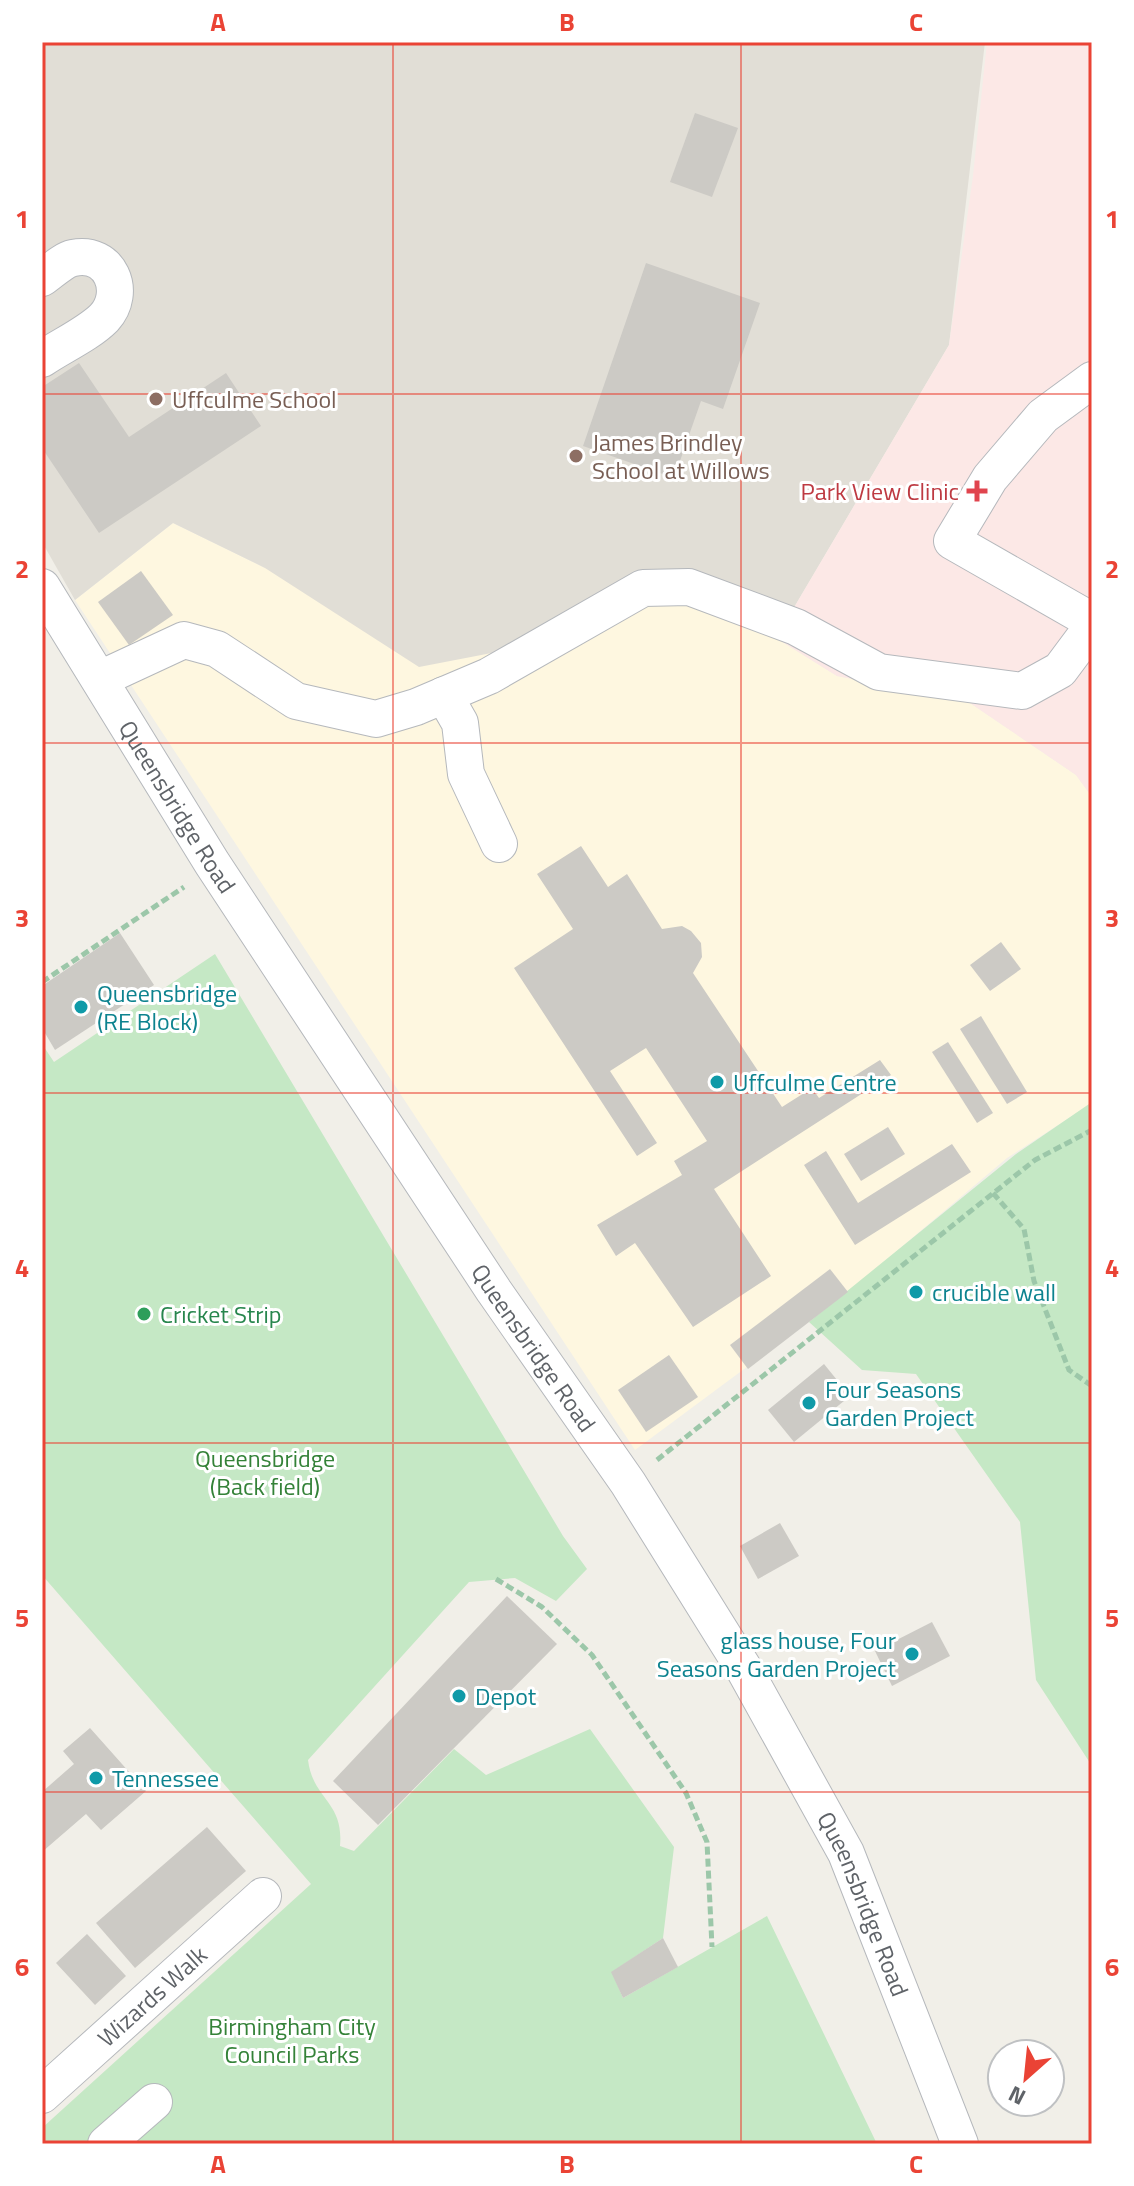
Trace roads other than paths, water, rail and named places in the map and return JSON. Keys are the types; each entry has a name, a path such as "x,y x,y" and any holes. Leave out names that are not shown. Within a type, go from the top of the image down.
{"street":[{"path":"42,278 72,258 89,258 107,265 116,283 114,304 103,318 42,359"},
{"path":"1092,380 1043,416 990,478 952,541 1092,621"},
{"name":"Queensbridge Road","path":"42,587 212,863 494,1291 628,1483 744,1669 846,1853 960,2144"},
{"path":"100,679 184,640 217,649 296,701 337,713 376,719 489,676 643,588 689,587 796,627 879,672 1022,691 1060,670 1092,627"},
{"path":"444,695 460,723 466,774 499,844"},
{"name":"Wizards Walk","path":"42,2095 263,1896"},
{"path":"106,2144 154,2102"}],"place":[{"name":"Uffculme School","path":"156,399"},
{"name":"James Brindley School at Willows","path":"576,456"},
{"name":"Park View Clinic","path":"977,491"},
{"name":"Queensbridge (RE Block)","path":"81,1007"},
{"name":"Uffculme Centre","path":"717,1082"},
{"name":"crucible wall","path":"916,1292"},
{"name":"Cricket Strip","path":"144,1314"},
{"name":"Four Seasons Garden Project","path":"809,1403"},
{"name":"glass house, Four Seasons Garden Project","path":"912,1654"},
{"name":"Depot","path":"459,1696"},
{"name":"Tennessee","path":"96,1778"}],"park label":[{"name":"Queensbridge (Back field)","path":"265,1472"},
{"name":"Birmingham City Council Parks","path":"292,2040"}]}
